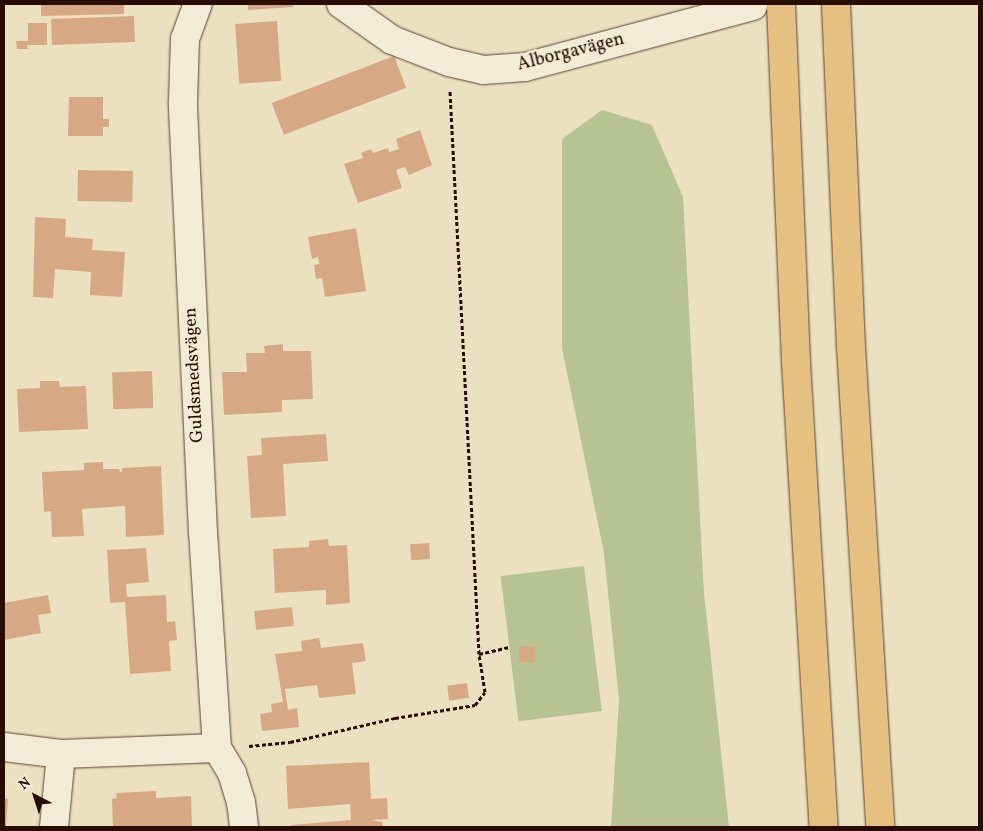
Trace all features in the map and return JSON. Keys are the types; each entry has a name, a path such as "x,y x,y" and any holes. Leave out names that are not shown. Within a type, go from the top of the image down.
{"highway":[{"path":"781,4 796,362 824,827"},
{"path":"836,4 852,356 880,827"}],"street":[{"name":"Guldsmedsvägen","path":"198,4 185,39 183,102 201,502 217,748 232,773 241,802 244,827"},
{"name":"Alborgavägen","path":"343,4 392,40 449,62 483,70 525,67 753,6"},
{"path":"4,747 61,754 217,748"},
{"path":"54,827 61,754"}],"path":[{"path":"217,748 290,742 395,718 475,705 484,692 479,654 449,62"},
{"path":"479,654 510,647"}],"green space":[{"path":"602,110 652,125 683,197 704,593 729,827 611,827 619,700 604,553 562,348 562,139"},
{"path":"584,566 602,711 518,721 501,576"}],"building":[{"path":"41,4 124,4 124,14 41,16"},
{"path":"248,4 292,4 293,7 248,10"},
{"path":"134,16 135,42 52,45 51,19"},
{"path":"277,21 281,81 239,84 235,24"},
{"path":"28,23 47,23 47,45 27,45 28,49 17,49 16,41 28,41"},
{"path":"394,56 406,88 284,135 272,103"},
{"path":"69,97 103,97 103,119 109,119 109,127 103,127 103,136 68,136"},
{"path":"420,130 432,165 409,175 405,167 396,170 402,188 358,203 344,164 363,158 361,153 371,149 373,153 388,148 389,152 399,149 396,139"},
{"path":"78,170 133,171 132,202 77,201"},
{"path":"35,217 66,219 65,237 93,239 92,250 125,252 122,297 90,295 91,272 55,269 53,298 33,297"},
{"path":"356,228 366,291 325,297 322,278 316,279 314,265 319,264 318,257 312,259 308,237"},
{"path":"283,344 283,351 311,351 313,399 282,400 282,412 224,415 222,372 247,372 246,353 265,353 264,346"},
{"path":"152,371 153,408 113,409 112,372"},
{"path":"40,381 59,381 60,387 86,386 88,429 19,432 17,389 40,388"},
{"path":"326,434 328,461 283,464 286,516 251,518 247,456 262,455 261,438"},
{"path":"103,462 103,469 119,469 120,472 122,472 122,468 161,466 164,535 126,537 125,506 82,509 84,536 52,537 51,511 44,512 42,472 84,470 84,463"},
{"path":"328,539 329,546 347,545 350,603 326,605 326,590 275,593 273,549 309,547 309,541"},
{"path":"429,543 430,559 411,560 410,544"},
{"path":"146,548 149,582 126,584 127,597 166,595 167,622 175,621 177,640 169,641 171,671 130,674 125,602 110,603 107,550"},
{"path":"48,595 51,613 38,615 41,633 4,640 4,603"},
{"path":"292,607 294,626 256,630 254,611"},
{"path":"319,638 321,648 363,643 366,661 352,663 356,694 319,698 317,685 285,689 288,710 297,708 299,727 262,731 260,714 272,712 271,704 283,702 275,654 302,651 301,641"},
{"path":"519,646 535,646 535,662 519,662"},
{"path":"467,683 469,698 449,701 447,686"},
{"path":"369,762 371,799 387,798 388,819 371,820 382,822 383,827 291,827 291,825 351,820 350,804 288,809 286,766"},
{"path":"156,791 156,798 191,796 192,827 113,827 112,799 117,798 116,793"},
{"path":"4,798 8,799 6,827 4,827"}]}
